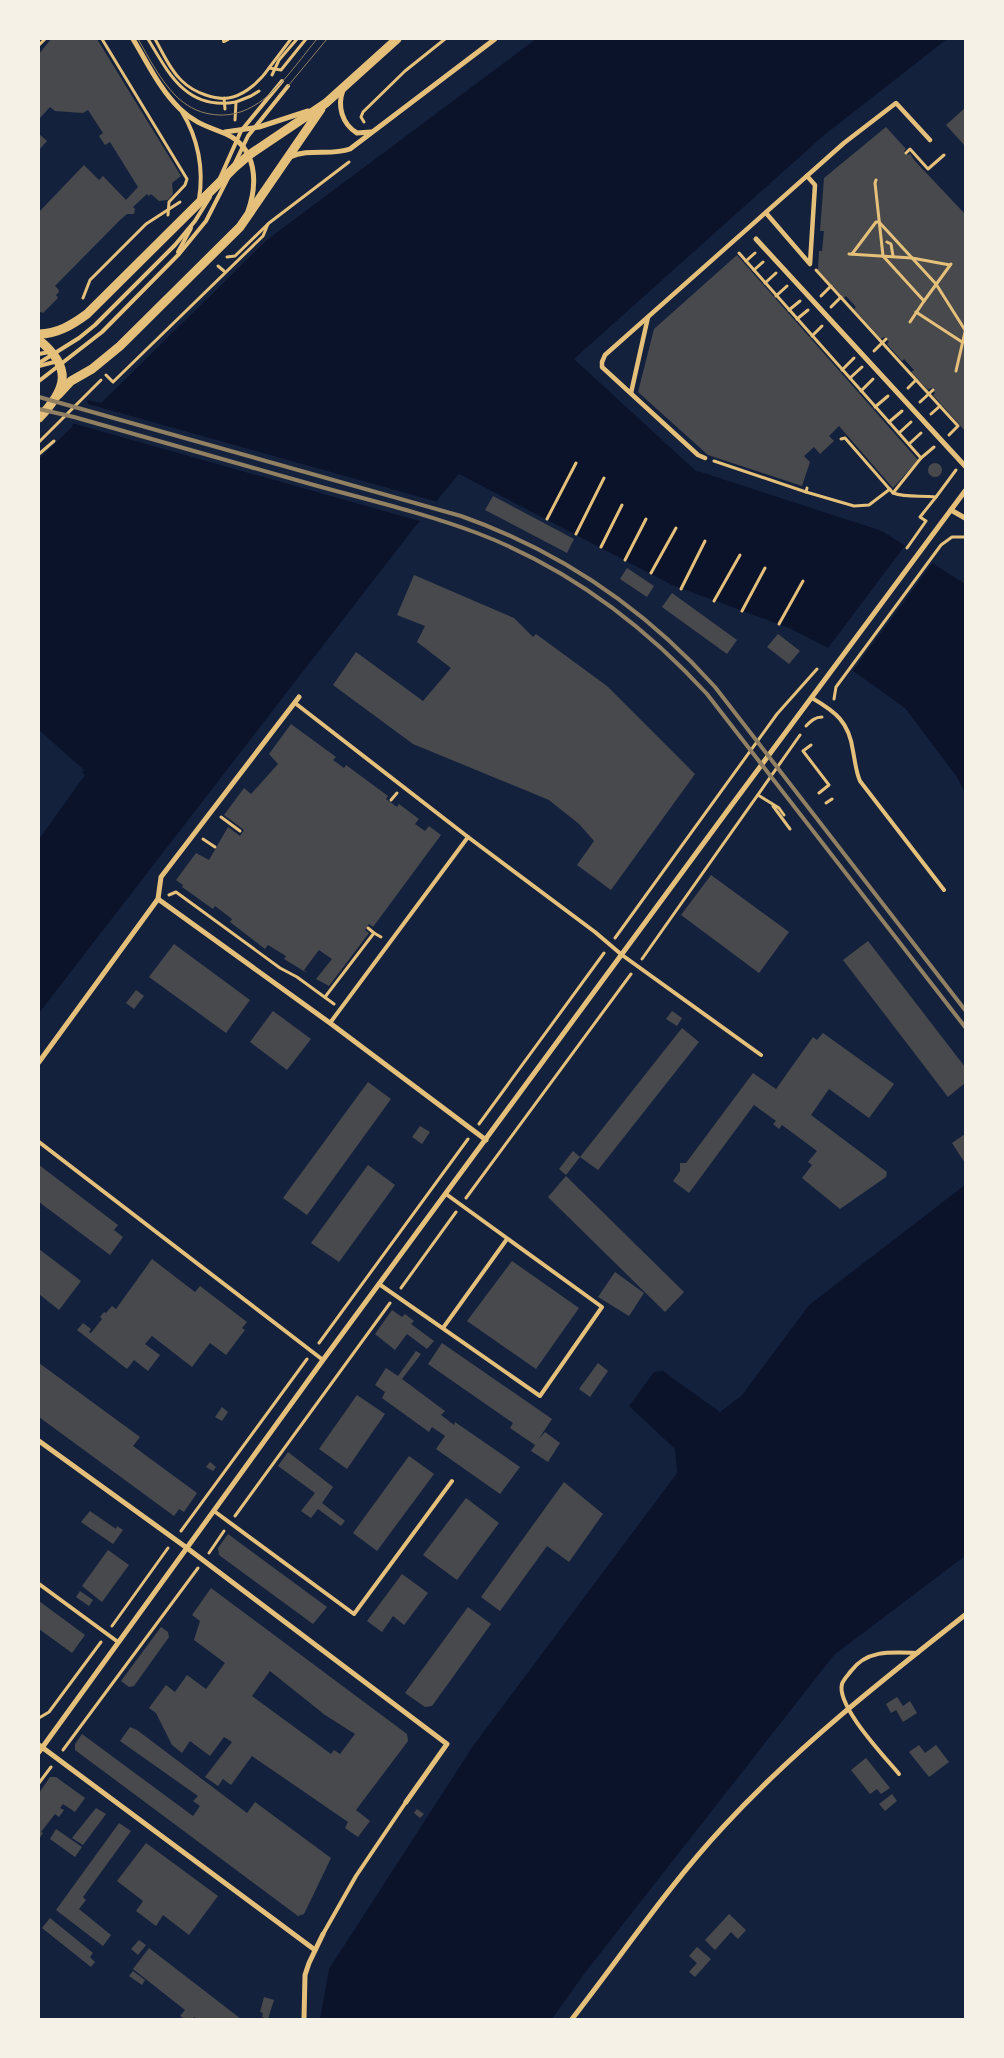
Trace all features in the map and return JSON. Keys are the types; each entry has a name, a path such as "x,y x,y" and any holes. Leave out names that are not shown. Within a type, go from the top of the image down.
{"street":[{"path":"133,39 164,91 181,110 195,122 236,140 249,155 253,167 254,185 249,208 240,226"},
{"path":"39,334 55,333 74,323 94,308 232,170 249,155 326,103 397,39"},
{"path":"282,163 291,156 300,154 346,151 495,39"},
{"path":"348,82 340,100 346,123 357,133 365,134 376,130"},
{"path":"219,132 253,129 293,117 326,103"},
{"path":"39,418 71,381 92,369 120,346 240,226 257,204 282,163 326,103"},
{"path":"705,458 698,455 602,367 605,355 844,143 896,103 930,140"},
{"path":"807,176 815,185 810,264"},
{"path":"766,213 810,264"},
{"path":"756,239 963,465"},
{"path":"631,393 648,317"},
{"path":"39,340 55,358 62,379 58,395"},
{"path":"315,1950 40,1748 323,1360 965,491"},
{"path":"952,510 965,518"},
{"path":"39,1062 158,899 161,877 299,697"},
{"path":"158,899 330,1023 486,1140"},
{"path":"39,1441 175,1539 447,1744 406,1802"},
{"path":"572,2019 692,1862 714,1837 775,1775 847,1709 965,1615"},
{"path":"304,2019 305,1975 309,1962 323,1934"}],"lane":[{"path":"163,271 180,249 215,186 241,131 282,80"},
{"path":"39,364 82,347 106,328 184,249 202,226 217,202 242,146 253,129 288,86"},
{"path":"39,381 55,358 96,325 175,245 193,223 201,179 192,132 181,110"},
{"path":"39,354 55,358"},
{"path":"39,364 55,358"},
{"path":"812,698 842,720 849,731 860,781 944,890"},
{"path":"294,703 610,944 622,956 761,1055"},
{"path":"330,1023 468,837"},
{"path":"39,1142 323,1360"},
{"path":"380,1284 540,1396 602,1307 446,1194"},
{"path":"443,1328 507,1238"},
{"path":"214,1511 354,1614 452,1481"},
{"path":"39,1584 118,1642"},
{"path":"899,1774 847,1709 842,1695 842,1684 865,1657 884,1652 918,1652"},
{"path":"323,1934 356,1876 406,1802"}],"path":[{"path":"39,46 44,39"},
{"path":"102,39 187,179 185,185 169,202 169,214 163,220"},
{"path":"148,39 167,71 182,88 203,101 225,104 236,102 251,96 263,88"},
{"path":"154,39 182,81 196,91 224,98 233,97 262,77 291,39"},
{"path":"268,83 279,60 297,39"},
{"path":"269,68 281,70 306,39"},
{"path":"376,130 371,124 363,121 362,112 405,71 445,39"},
{"path":"224,98 225,109"},
{"path":"235,118 236,102"},
{"path":"906,153 910,149 928,169 944,155"},
{"path":"224,256 229,258 235,256 269,222 352,159"},
{"path":"876,180 883,256 924,301"},
{"path":"74,323 90,280 146,224 185,196"},
{"path":"106,375 113,382 263,236 269,222"},
{"path":"879,222 876,222 850,254 893,256 951,264 910,322"},
{"path":"879,222 936,284 965,331 956,371"},
{"path":"882,243 887,242 893,237"},
{"path":"887,242 891,244 893,256"},
{"path":"739,253 921,458"},
{"path":"810,264 958,426 921,458 893,493"},
{"path":"821,296 831,286"},
{"path":"78,304 90,292"},
{"path":"916,312 962,342"},
{"path":"850,378 886,339"},
{"path":"842,370 860,353"},
{"path":"861,390 879,374"},
{"path":"907,389 916,380"},
{"path":"875,407 894,390"},
{"path":"919,403 933,390"},
{"path":"889,422 908,406"},
{"path":"930,415 940,406"},
{"path":"899,433 918,416"},
{"path":"909,444 928,427"},
{"path":"841,440 845,438 893,493 904,497 921,495 936,497"},
{"path":"39,454 54,441"},
{"path":"705,458 854,506 870,505 890,489"},
{"path":"547,520 576,463"},
{"path":"920,530 926,521 920,517 963,465"},
{"path":"576,534 604,478"},
{"path":"601,547 622,505"},
{"path":"624,560 646,519"},
{"path":"650,573 676,528"},
{"path":"39,1783 637,966 810,721 817,717 828,720 838,705 834,700 834,692 840,681 941,545 952,536 965,537"},
{"path":"681,589 705,541"},
{"path":"714,601 740,554"},
{"path":"742,611 765,568"},
{"path":"779,624 803,581"},
{"path":"39,1718 49,1712 107,1634 777,714 820,666"},
{"path":"811,745 803,751 829,785 819,793"},
{"path":"758,795 779,808 784,815"},
{"path":"826,803 832,799"},
{"path":"772,804 790,829"},
{"path":"212,811 240,832"},
{"path":"158,899 176,892 280,968 297,977 341,1008"},
{"path":"368,928 389,943"},
{"path":"325,997 374,933"}],"water":[{"path":"536,39 947,39 823,136 574,359 697,472 882,531 965,584 965,793 957,777 905,708 853,671 828,648 789,628 672,585 459,474 410,533 39,1013 39,839 85,775 82,772 84,770 39,730 39,459 71,428 88,400 101,403 268,239"},
{"path":"965,1185 965,1556 834,1655 584,1974 552,2019 320,2019 329,1969 473,1746 677,1473 675,1449 629,1406 654,1372 663,1371 720,1412 742,1395 809,1305"}],"pier":[{"path":"84,401 88,402 88,404 438,502 423,522 72,423 69,424"},
{"path":"907,543 934,561 851,673 826,651"}],"building":[{"path":"51,39 97,39 181,176 172,183 173,194 168,200 159,201 151,194 149,196 147,194 133,207 135,209 134,214 127,214 119,221 55,286 59,292 56,295 58,298 43,313 39,313 39,212 84,165 99,180 103,176 126,200 138,187 110,142 105,145 99,136 103,133 88,110 83,113 55,111 50,107 39,119 39,54"},
{"path":"965,108 965,146 946,125"},
{"path":"886,127 906,149 904,151 908,155 910,153 914,160 965,214 965,431 933,395 935,393 933,390 931,388 928,390 911,372 914,370 904,359 902,361 887,344 889,342 884,337 881,339 854,309 856,307 846,296 844,298 818,270 819,251 822,251 824,231 820,231 824,178"},
{"path":"39,134 47,141 39,150"},
{"path":"737,255 918,460 893,488 839,426 829,436 834,441 820,454 814,447 804,456 810,462 802,486 708,455 638,392 654,329"},
{"path":"935,463 940,465 942,470 940,475 935,477 930,475 928,470 930,465"},
{"path":"493,496 574,539 567,553 485,510"},
{"path":"627,568 654,586 647,597 620,579"},
{"path":"414,575 514,618 533,637 536,634 607,686 695,774 611,890 577,865 594,841 579,824 549,800 413,744 333,685 356,652 423,701 451,668 417,642 425,626 397,615"},
{"path":"672,593 737,640 727,654 662,607"},
{"path":"778,634 800,651 789,664 767,647"},
{"path":"291,724 336,757 333,760 344,768 346,765 388,796 386,799 397,807 399,804 419,819 415,824 425,831 429,826 441,835 373,927 369,924 365,930 369,933 329,986 316,979 332,959 319,950 304,970 307,973 284,959 286,956 268,945 265,949 230,922 232,919 215,906 213,909 182,887 183,885 176,880 196,853 209,860 228,827 240,836 244,830 224,815 244,788 251,794 278,764 269,754"},
{"path":"711,875 789,932 759,973 681,915"},
{"path":"868,941 965,1067 965,1083 948,1097 843,960"},
{"path":"174,944 250,1000 226,1033 149,977"},
{"path":"136,990 144,996 134,1009 126,1003"},
{"path":"273,1011 311,1039 287,1070 250,1042"},
{"path":"672,1011 682,1018 677,1026 666,1019"},
{"path":"682,1028 699,1042 598,1170 580,1157"},
{"path":"823,1033 894,1084 869,1118 829,1089 811,1115 887,1172 886,1177 840,1209 802,1178 812,1165 808,1162 817,1151 782,1125 779,1129 773,1124 776,1121 754,1105 689,1193 673,1181 680,1171 680,1163 686,1163 753,1073 776,1089 813,1037 817,1040"},
{"path":"368,1082 391,1099 307,1215 283,1198"},
{"path":"420,1126 430,1132 422,1144 412,1137"},
{"path":"965,1134 965,1163 952,1143"},
{"path":"573,1151 580,1157 566,1175 559,1169"},
{"path":"39,1165 118,1225 114,1230 123,1237 110,1255 39,1202"},
{"path":"368,1165 395,1185 339,1262 311,1243"},
{"path":"566,1176 684,1292 665,1312 548,1197"},
{"path":"39,1249 81,1281 59,1310 39,1294"},
{"path":"152,1259 195,1292 200,1286 247,1322 242,1328 245,1330 226,1355 210,1343 192,1367 152,1336 145,1344 160,1355 148,1371 134,1360 127,1369 77,1330 83,1323 91,1329 89,1332 91,1333 102,1319 100,1317 104,1312 106,1313 112,1306 116,1309"},
{"path":"512,1261 579,1308 536,1369 467,1321"},
{"path":"615,1272 644,1293 629,1316 598,1297"},
{"path":"392,1310 402,1317 405,1314 414,1321 411,1324 434,1341 427,1349 407,1334 395,1350 375,1334"},
{"path":"442,1343 552,1419 538,1440 545,1432 560,1443 548,1462 531,1451 535,1445 510,1428 513,1423 428,1364"},
{"path":"416,1351 421,1354 402,1379 445,1411 441,1415 454,1425 455,1422 520,1467 500,1494 436,1449 445,1436 432,1427 429,1432 382,1398 385,1392 375,1385 386,1368 398,1376"},
{"path":"39,1363 140,1437 133,1446 197,1493 184,1512 179,1509 174,1516 39,1417"},
{"path":"598,1363 608,1371 590,1397 579,1389"},
{"path":"357,1395 385,1414 347,1469 319,1449"},
{"path":"222,1407 228,1412 222,1421 215,1417"},
{"path":"288,1452 333,1487 322,1503 345,1521 341,1526 318,1509 311,1518 301,1511 315,1493 278,1466"},
{"path":"409,1456 434,1474 377,1551 353,1533"},
{"path":"210,1462 216,1467 213,1471 206,1467"},
{"path":"564,1482 603,1514 569,1562 547,1546 500,1611 481,1597"},
{"path":"466,1498 499,1523 457,1580 423,1555"},
{"path":"90,1511 116,1529 117,1526 123,1530 113,1544 81,1522"},
{"path":"228,1534 327,1607 313,1624 219,1555 218,1548"},
{"path":"108,1550 129,1565 102,1602 82,1586"},
{"path":"402,1574 428,1593 404,1625 393,1616 382,1632 367,1621"},
{"path":"211,1588 407,1734 408,1741 356,1810 370,1821 358,1837 345,1828 348,1822 252,1756 231,1785 223,1779 218,1786 205,1777 232,1742 224,1737 210,1756 190,1741 182,1753 172,1745 156,1713 149,1708 166,1685 175,1692 187,1675 206,1689 225,1663 194,1640 200,1621 192,1615","holes":["270,1671 325,1715 355,1734 340,1754 334,1750 331,1754 252,1696"]},
{"path":"80,1591 93,1600 89,1606 76,1597"},
{"path":"39,1601 85,1635 72,1653 39,1629"},
{"path":"468,1607 491,1624 432,1706 425,1707 405,1693"},
{"path":"161,1627 168,1632 169,1637 134,1686 129,1687 121,1681"},
{"path":"897,1697 903,1706 910,1701 917,1713 903,1722 896,1710 891,1713 886,1704"},
{"path":"130,1727 137,1730 247,1813 255,1802 331,1858 304,1914 298,1916 75,1750 75,1744 82,1734 193,1816 200,1806 193,1801 198,1796 120,1741"},
{"path":"919,1745 925,1753 936,1745 949,1762 929,1777 909,1752"},
{"path":"866,1758 890,1788 881,1794 877,1789 870,1794 851,1770"},
{"path":"50,1777 56,1777 85,1798 75,1812 63,1804 60,1808 64,1810 59,1817 55,1814 41,1832 43,1833 39,1839 39,1793"},
{"path":"892,1794 897,1801 885,1811 879,1804"},
{"path":"96,1808 106,1814 83,1845 72,1838"},
{"path":"417,1809 424,1814 420,1818 414,1813"},
{"path":"119,1823 131,1831 83,1897 86,1900 79,1909 111,1935 103,1946 56,1910"},
{"path":"56,1829 82,1847 75,1857 50,1839"},
{"path":"146,1843 218,1896 189,1935 163,1915 156,1926 136,1911 143,1901 117,1881"},
{"path":"729,1914 746,1930 738,1939 731,1932 715,1950 705,1940"},
{"path":"50,1918 93,1953 90,1957 95,1962 91,1967 42,1928"},
{"path":"139,1940 146,1945 138,1955 131,1949"},
{"path":"697,1947 711,1959 695,1977 689,1972 697,1963 689,1956"},
{"path":"149,1948 241,2019 197,2019 194,2017 193,2019 185,2019 180,2016 185,2010 133,1969"},
{"path":"133,1971 145,1980 142,1985 129,1976"},
{"path":"264,1997 274,2000 268,2019 262,2017 263,2013 260,2012"}],"tram line":[{"path":"138,39 160,76 170,90 180,99 200,112 228,115 244,111 272,92 317,39"},
{"path":"288,86 327,39"}],"railway":[{"path":"39,397 461,516 533,547 599,585 660,632 715,687 965,1010"},
{"path":"39,409 74,417 437,519 510,547 572,580 629,621 682,668 707,694 965,1027"}]}
